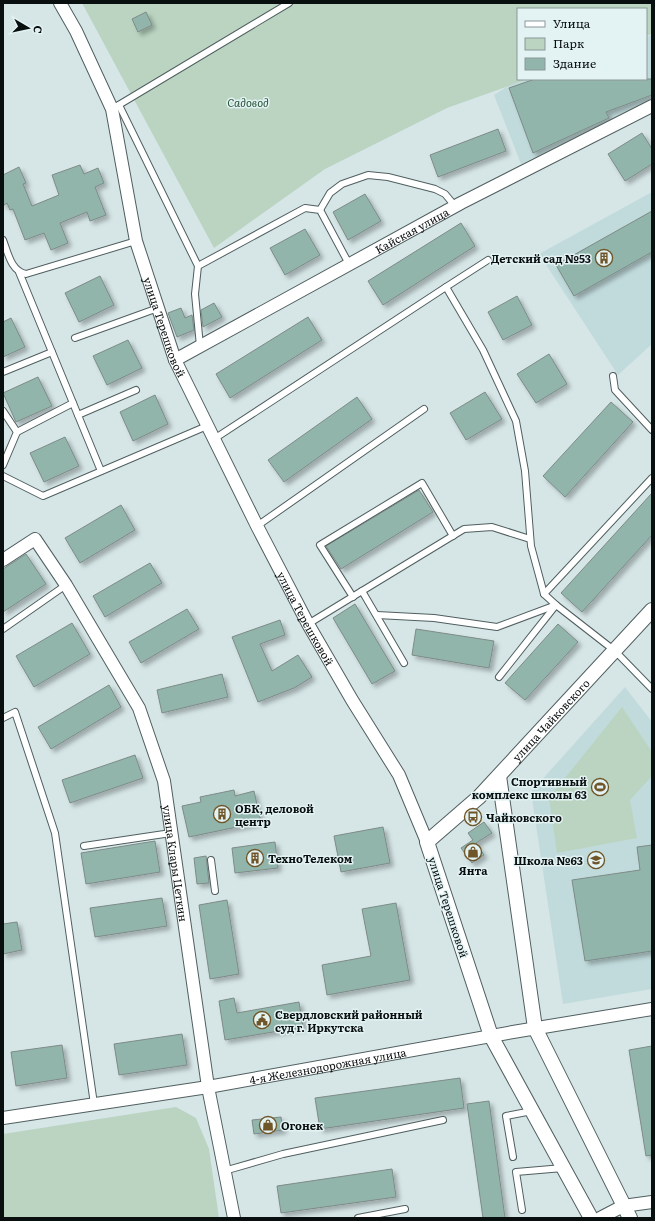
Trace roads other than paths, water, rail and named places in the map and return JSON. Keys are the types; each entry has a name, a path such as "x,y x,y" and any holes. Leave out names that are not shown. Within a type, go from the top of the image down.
{"street":[{"name":"улица Терешковой","path":"60,3 116,107 136,241 175,360 257,526 308,624 352,700 399,775 427,842 491,1036 591,1218"},
{"name":"Кайская улица","path":"175,360 455,206 652,106"},
{"name":"улица Клары Цеткин","path":"3,560 35,539 66,585 139,708 164,781 208,1087 234,1218"},
{"name":"улица Чайковского","path":"427,842 479,797 652,610"},
{"path":"499,776 535,1028 626,1212"},
{"name":"4-я Железнодорожная улица","path":"3,1118 208,1087 535,1028 652,1009"},
{"path":"600,1218 626,1212 652,1202"}],"lane":[{"path":"200,346 195,294 198,266 116,107 290,3"},
{"path":"320,210 330,193 342,184 368,175 388,177 435,189 445,194 455,206"},
{"path":"198,266 305,208 320,210"},
{"path":"320,210 349,264"},
{"path":"3,240 13,265 19,272 101,471"},
{"path":"19,272 26,274 136,241"},
{"path":"214,438 488,260"},
{"path":"446,287 483,350 516,421 525,471 530,539 544,594 615,651 652,689"},
{"path":"75,338 158,308"},
{"path":"3,372 52,352"},
{"path":"613,376 615,390 652,430"},
{"path":"78,415 136,390"},
{"path":"3,465 17,432 73,403"},
{"path":"257,526 424,409"},
{"path":"3,411 17,432"},
{"path":"3,476 43,496 207,426"},
{"path":"544,594 652,478"},
{"path":"353,597 320,545 422,483 453,536"},
{"path":"308,624 464,529 492,527 530,539"},
{"path":"3,629 66,585"},
{"path":"362,591 404,663"},
{"path":"377,615 434,618 497,627 556,605"},
{"path":"499,677 556,605"},
{"path":"3,718 15,712 55,833 94,1104"},
{"path":"84,846 171,833"},
{"path":"211,860 215,891"},
{"path":"513,1156 506,1116 532,1111"},
{"path":"224,1171 283,1154 443,1120"},
{"path":"522,1210 516,1172 563,1168"},
{"path":"358,1218 405,1209"}],"place":[{"name":"Детский сад №53","path":"604,258"},
{"name":"Спортивный комплекс школы 63","path":"600,787"},
{"name":"ОБК, деловой центр","path":"222,814"},
{"name":"Чайковского","path":"473,817"},
{"name":"Янта","path":"473,852"},
{"name":"ТехноТелеком","path":"255,858"},
{"name":"Школа №63","path":"596,860"},
{"name":"Свердловский районный суд г. Иркутска","path":"262,1020"},
{"name":"Огонек","path":"268,1125"}],"park label":[{"name":"Садовод","path":"248,102"}]}
